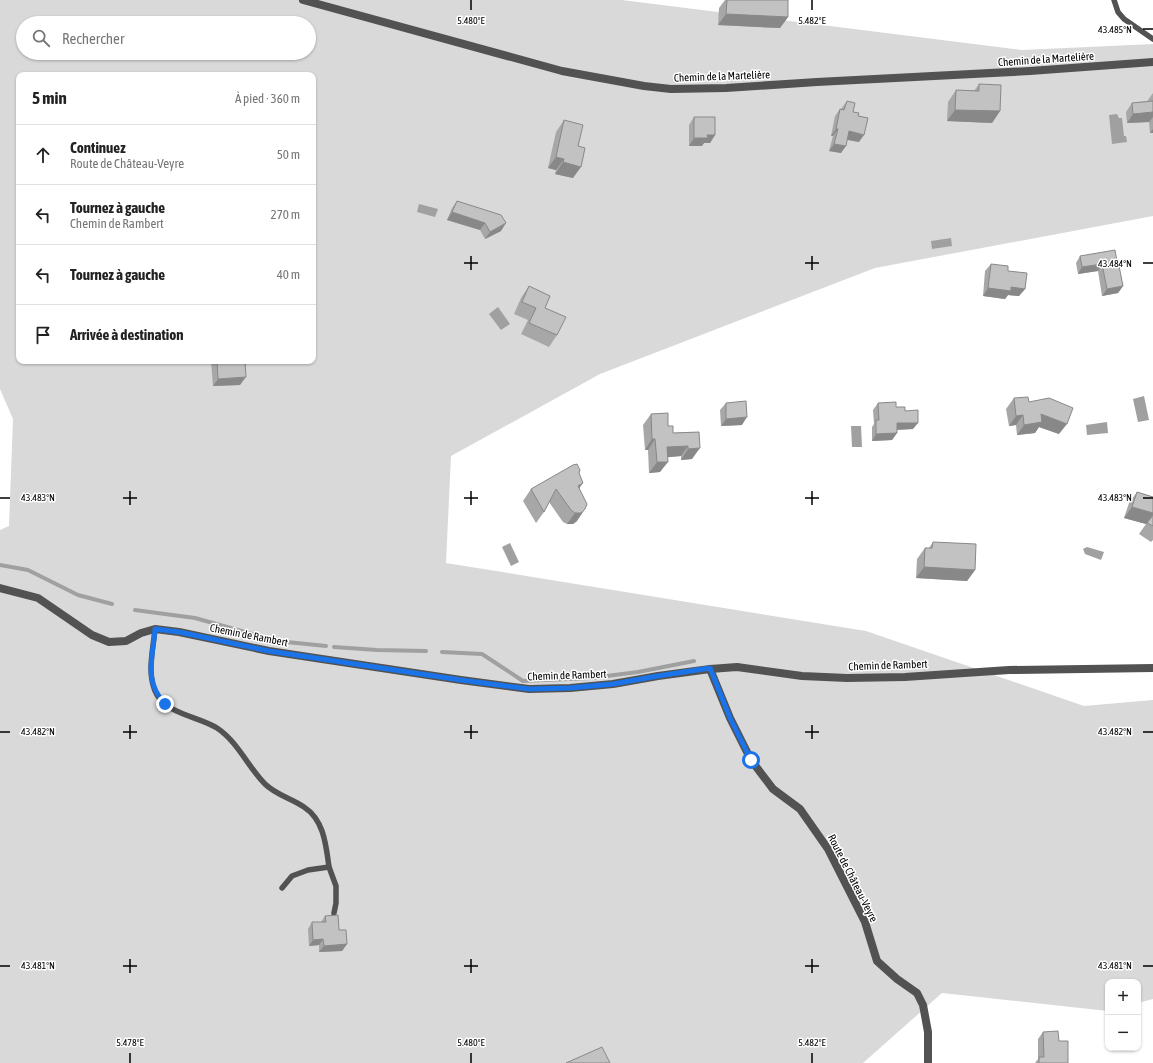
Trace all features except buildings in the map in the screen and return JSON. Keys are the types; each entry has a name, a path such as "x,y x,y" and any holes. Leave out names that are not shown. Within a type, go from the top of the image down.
{"street":[{"name":"Chemin de la Martelière","path":"303,0 562,71 644,86 671,89 726,88 816,82 1030,72 1153,62"},
{"name":"Chemin de Rambert","path":"0,588 38,598 92,635 109,642 126,641 141,633 155,629 179,632 269,651 529,689 570,688 613,684 710,668 737,667 802,676 847,678 905,677 1009,670 1153,668"},
{"name":"Route de Château-Veyre","path":"710,668 730,718 751,760 773,789 800,810 828,849 865,922 877,961 897,979 918,993 923,1004 928,1032 928,1063"}],"lane":[{"path":"1114,0 1118,12 1124,19 1153,39"},
{"path":"155,629 151,676 153,686 158,696 165,704 177,711 218,728 228,737 264,783 275,792 304,807 314,816 321,828 326,843 329,867 336,886 336,903 334,913"},
{"path":"282,888 292,876 308,870 329,867"}],"shaded area":[{"path":"0,0 622,0 1022,50 1153,44 1153,216 875,268 600,374 451,456 446,563 866,631 1084,706 1153,700 1153,999 1141,1002 1141,979 1105,979 1105,1011 942,993 863,1063 0,1063 0,530 9,526 13,419 0,389"},
{"path":"1117,114 1119,118 1122,118 1124,136 1126,136 1127,142 1112,144 1109,115"},
{"path":"419,204 438,209 435,217 417,212"},
{"path":"951,238 952,246 932,249 931,241"},
{"path":"498,307 510,324 501,330 489,314"},
{"path":"1144,396 1149,420 1138,422 1133,399"},
{"path":"1107,422 1108,433 1087,435 1086,425"},
{"path":"851,426 861,426 862,447 852,447"},
{"path":"510,543 519,562 511,566 502,547"},
{"path":"1087,547 1104,552 1101,560 1085,554 1083,549"}],"waterway":[{"path":"0,565 28,570 78,595 112,604"},
{"path":"135,610 195,618 277,641 326,646"},
{"path":"334,647 426,651"},
{"path":"442,652 482,654 523,681 591,678 638,672 694,661"}],"route":[{"path":"165,704 158,696 153,686 151,676 155,629 179,632 269,651 529,689 570,688 613,684 710,668 730,718 751,760"}]}
